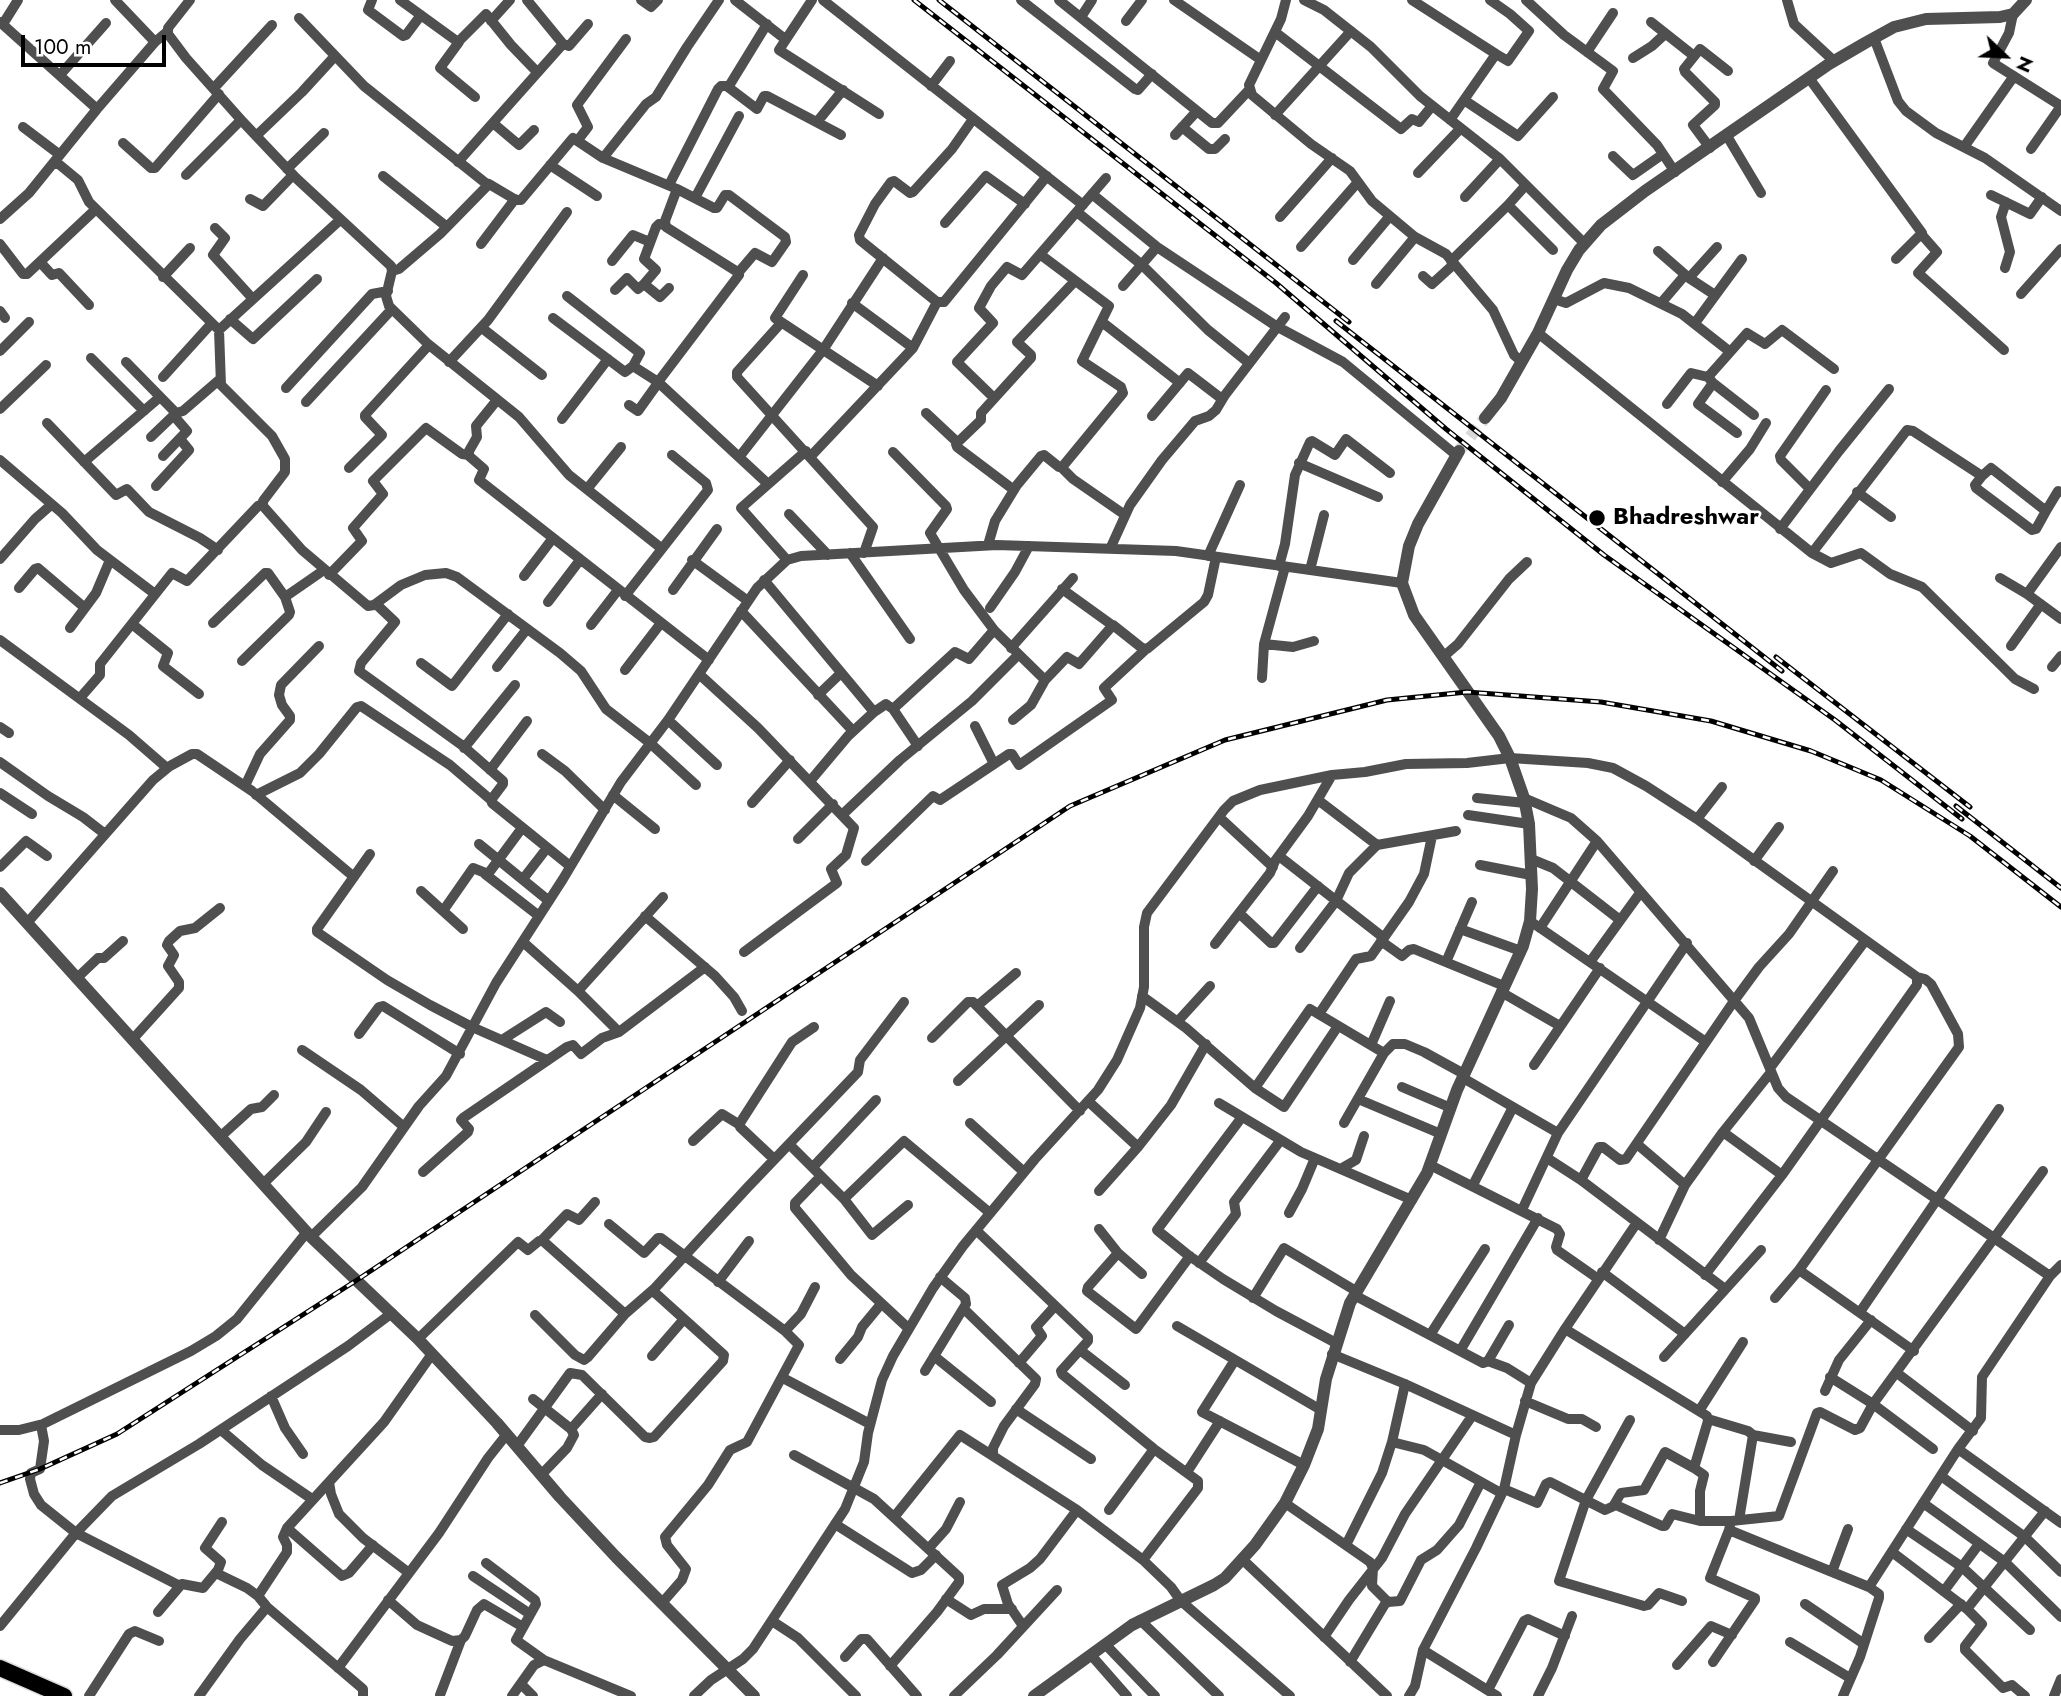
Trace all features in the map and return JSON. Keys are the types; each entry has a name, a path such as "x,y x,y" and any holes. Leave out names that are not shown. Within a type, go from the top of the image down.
{"main road":[{"path":"0,1668 64,1696"}],"street":[{"path":"18,0 1,23 97,109"},
{"path":"115,0 155,42"},
{"path":"0,219 29,193 97,109 167,31 190,0"},
{"path":"372,0 368,10 405,36 421,15"},
{"path":"491,21 510,0"},
{"path":"527,0 563,44"},
{"path":"641,0 651,8 658,0"},
{"path":"603,158 646,104 656,97 704,19 719,0"},
{"path":"735,0 785,39"},
{"path":"812,0 779,50 879,114"},
{"path":"823,0 1047,176 1208,330 1249,363"},
{"path":"1021,0 1135,89 1138,90 1152,74"},
{"path":"1059,0 1212,123 1218,123 1249,90 1286,0"},
{"path":"1080,17 1092,0"},
{"path":"1126,21 1142,0"},
{"path":"1174,0 1190,5 1261,60"},
{"path":"1304,0 1324,10 1371,47 1432,106 1500,159 1584,243"},
{"path":"1412,0 1508,61 1529,31 1490,0"},
{"path":"1526,0 1613,71 1603,89 1663,154 1675,172"},
{"path":"1787,0 1794,24 1823,69 1848,130 1937,252 1919,274 2004,350"},
{"path":"1485,418 1501,398 1522,362 1567,270 1584,243 1601,225 1823,69 1894,27 1926,19 2000,17 2013,13 2026,0"},
{"path":"402,1 458,42"},
{"path":"1587,52 1613,13"},
{"path":"2013,13 2009,33 1993,63 2061,106 2031,149"},
{"path":"475,97 440,68 458,42 484,14 537,72"},
{"path":"299,18 363,86 488,185 491,184 515,199 521,200 572,139 578,140 603,158 716,208 725,195 729,195 786,240 772,262 755,253 638,411 629,405"},
{"path":"1651,22 1694,56"},
{"path":"60,75 106,23"},
{"path":"563,44 569,46 588,24"},
{"path":"728,87 767,24"},
{"path":"123,144 151,168 155,168 272,25"},
{"path":"167,31 186,58 290,172 391,266 387,302 392,309 429,345 519,417 558,465 661,548"},
{"path":"1275,115 1351,31"},
{"path":"1275,32 1402,129 1412,120 1419,122 1432,106"},
{"path":"1633,58 1665,34"},
{"path":"1874,38 1901,106 1936,133 1985,158 2061,211"},
{"path":"578,140 588,127 576,108 577,105 626,39"},
{"path":"458,162 563,44"},
{"path":"1710,148 1693,125 1715,102 1684,69 1701,49 1728,71"},
{"path":"1450,120 1496,54"},
{"path":"256,136 335,56"},
{"path":"931,86 950,61"},
{"path":"1964,147 2014,76"},
{"path":"738,273 667,229 665,225 673,187 718,89 721,86 728,87 757,109 764,96 767,96 841,135"},
{"path":"817,122 843,90"},
{"path":"1249,90 1275,115 1350,171 1372,201 1415,237 1446,254 1493,310 1514,355 1522,362"},
{"path":"1464,100 1518,136 1553,97"},
{"path":"1197,111 1179,131 1209,149 1215,149 1224,139"},
{"path":"695,198 739,116"},
{"path":"974,119 952,149 913,192 910,193 892,181 860,231 859,238 937,302 944,302 1047,176"},
{"path":"187,175 241,120"},
{"path":"493,123 519,145 534,130"},
{"path":"23,128 58,158 78,180 86,198 96,209 215,327 219,380 224,390 272,436 285,460 285,472 263,505 258,506 187,581 172,573 100,664 100,675 80,698"},
{"path":"1418,173 1460,129"},
{"path":"250,199 263,206 324,133"},
{"path":"1727,136 1762,193"},
{"path":"1613,156 1633,175 1663,154"},
{"path":"1280,217 1332,158"},
{"path":"1465,197 1500,159"},
{"path":"550,165 597,196"},
{"path":"383,176 447,227"},
{"path":"945,223 986,176 1024,204"},
{"path":"994,398 957,362 993,324 978,310 991,286 1007,267 1022,275 1105,178"},
{"path":"1301,247 1358,181"},
{"path":"392,271 399,269 447,227 488,185"},
{"path":"1423,276 1432,284 1525,185"},
{"path":"1092,194 1157,247 1276,326 1343,362 1457,453 1409,545 1402,583 1414,614 1499,736 1510,758 1525,801 1529,824 1535,924"},
{"path":"1991,195 2031,214 2042,197"},
{"path":"481,244 515,199"},
{"path":"2005,268 2010,253 2001,217 2006,202"},
{"path":"1508,205 1553,250"},
{"path":"0,244 23,274 27,274 96,209"},
{"path":"449,362 482,328 566,212"},
{"path":"1353,260 1390,216"},
{"path":"163,377 215,327 230,319 341,220"},
{"path":"615,290 627,278 638,289 656,270 644,260 657,225 665,225"},
{"path":"215,228 225,238 213,255 253,299"},
{"path":"612,261 633,235 650,242"},
{"path":"1896,259 1922,235"},
{"path":"1376,284 1415,237"},
{"path":"1123,286 1157,247"},
{"path":"1662,302 1717,247"},
{"path":"163,278 190,248"},
{"path":"2021,294 2061,249"},
{"path":"1658,251 1715,295"},
{"path":"1041,255 1108,306 1082,360 1121,387 1123,393 1061,467"},
{"path":"740,456 823,350 883,258"},
{"path":"1695,323 1742,259"},
{"path":"40,262 52,275 59,273 89,305"},
{"path":"803,275 775,316 781,323 878,386"},
{"path":"230,319 253,339 317,279"},
{"path":"957,442 981,420 981,413 1032,357 1017,342 1076,281"},
{"path":"1554,299 1566,303 1599,285 1612,283 1629,288 1662,302 1695,323 1729,351"},
{"path":"644,284 660,297 669,288"},
{"path":"286,388 372,294 387,291"},
{"path":"554,318 625,372 633,366 639,353 568,296"},
{"path":"787,560 741,509 808,453 878,386 913,348 937,302"},
{"path":"852,303 913,348"},
{"path":"306,402 392,309"},
{"path":"1110,549 1125,515 1162,460 1195,421 1212,415 1285,317"},
{"path":"0,351 29,322"},
{"path":"1102,322 1180,383"},
{"path":"781,323 736,375 873,527 864,553"},
{"path":"482,328 542,376"},
{"path":"1737,433 1698,404 1729,351 1746,333 1765,344 1782,330 1834,369"},
{"path":"1538,333 1812,553 1830,563 1861,553 1890,575 1922,587 2015,679 2034,689"},
{"path":"349,468 382,435 365,415 429,345"},
{"path":"90,358 145,411"},
{"path":"562,419 608,359"},
{"path":"126,362 160,397 187,431 163,456"},
{"path":"0,409 46,365"},
{"path":"633,366 658,382 768,484"},
{"path":"1667,404 1691,373 1710,380 1754,415"},
{"path":"1152,416 1189,374 1222,400"},
{"path":"152,437 175,414 183,411 219,380"},
{"path":"1780,529 1889,389"},
{"path":"1810,489 1780,456 1826,390"},
{"path":"85,462 160,397"},
{"path":"468,455 477,436 476,426 497,400"},
{"path":"926,413 957,442 957,447 1014,490"},
{"path":"47,423 116,495 127,489 149,512 219,550"},
{"path":"1722,482 1750,449 1766,423"},
{"path":"285,597 326,573 362,541 363,538 353,528 383,494 373,481 426,428 468,455 484,469 479,480 709,660"},
{"path":"1812,553 1906,430 1913,431 1982,476"},
{"path":"156,486 189,450 180,439"},
{"path":"1262,678 1264,644 1282,566 1295,475 1311,441 1335,455 1346,439 1390,473"},
{"path":"587,489 621,447"},
{"path":"893,452 947,508 930,532 938,549 994,630 1045,680"},
{"path":"591,625 661,548 708,490 706,483 672,455"},
{"path":"988,545 995,521 1014,490 1042,455 1125,515"},
{"path":"0,460 110,560 155,594"},
{"path":"1299,463 1378,497"},
{"path":"2046,511 1991,468 1976,484 1976,488 2032,530 2036,529 2058,491 2061,492"},
{"path":"866,861 933,796 940,800 1010,754 1019,765 1112,700 1104,688 1204,602 1208,595 1212,556 1240,485"},
{"path":"1857,492 1891,517"},
{"path":"0,559 51,505"},
{"path":"263,505 326,573 371,606 412,579 446,573 457,577 581,671 606,709 650,743 696,785"},
{"path":"789,514 828,555"},
{"path":"1310,570 1324,515"},
{"path":"673,590 717,529"},
{"path":"524,576 553,538"},
{"path":"0,1430 19,1430 41,1425 216,1336 236,1319 309,1235 362,1187 419,1106 446,1076 496,983 613,795 668,720 748,601 764,580 787,560 801,556 988,545 1175,551 1402,583"},
{"path":"990,608 1029,546"},
{"path":"2027,594 2061,547"},
{"path":"850,554 910,639"},
{"path":"69,628 96,593 110,560"},
{"path":"548,602 580,560"},
{"path":"692,561 748,601"},
{"path":"1443,657 1458,644 1509,579 1527,562"},
{"path":"19,588 38,568 85,608"},
{"path":"213,623 267,573 285,597 290,612 242,660"},
{"path":"842,815 972,701 1073,578"},
{"path":"2000,578 2061,619"},
{"path":"764,580 874,712"},
{"path":"1062,589 1115,625 1145,650"},
{"path":"376,604 395,622 360,663 359,671 464,748 504,782 491,800"},
{"path":"2011,646 2041,604"},
{"path":"741,611 853,731"},
{"path":"421,663 451,686 454,685 508,614"},
{"path":"625,670 661,623"},
{"path":"132,624 168,653 163,666 199,694"},
{"path":"1013,720 1031,705 1045,680 1067,657 1079,664 1112,625"},
{"path":"497,667 527,629"},
{"path":"893,709 955,652 969,659 994,630"},
{"path":"0,640 147,749 167,768"},
{"path":"1264,644 1293,647 1314,641"},
{"path":"245,786 260,754 290,720 279,695 281,685 319,646"},
{"path":"2052,667 2061,656"},
{"path":"818,695 841,673"},
{"path":"699,674 811,780 854,830 845,856 831,869 838,882 744,952"},
{"path":"464,748 515,685"},
{"path":"811,780 853,731 886,704 893,709 918,746"},
{"path":"257,795 300,773 357,707 361,706 450,765 570,866"},
{"path":"668,720 717,765"},
{"path":"490,770 527,721"},
{"path":"975,726 994,764"},
{"path":"27,923 153,780 167,768 194,754 257,795 354,877"},
{"path":"542,754 565,771 605,810"},
{"path":"694,1696 753,1649 835,1524 855,1487 864,1462 870,1424 882,1380 908,1328 940,1277 1024,1172 1080,1111 1117,1060 1140,1008 1147,913 1233,801 1260,790 1332,775 1406,764 1467,763 1510,758 1587,762 1613,768 1697,819 1865,941 1917,977 1925,979 1931,985 1961,1043 1799,1270 1775,1298"},
{"path":"752,803 790,760"},
{"path":"0,762 105,834"},
{"path":"1215,944 1273,867 1332,775"},
{"path":"1697,819 1722,787"},
{"path":"0,793 32,814"},
{"path":"613,795 655,829"},
{"path":"1478,798 1525,801 1571,818 1597,841 1734,1001 1754,1027 1778,1088 1786,1097 2050,1276"},
{"path":"1318,800 1377,845"},
{"path":"798,839 833,804"},
{"path":"1468,815 1529,824"},
{"path":"1219,817 1273,867"},
{"path":"1754,861 1779,827"},
{"path":"485,874 523,828"},
{"path":"1300,948 1336,901 1349,873 1377,845 1456,831"},
{"path":"1319,1014 1356,959 1371,956 1418,886 1424,874 1432,836"},
{"path":"0,867 26,841 47,856"},
{"path":"1042,1694 1140,1620 1214,1586 1242,1559 1285,1503 1318,1429 1325,1379 1355,1293 1412,1200 1430,1165 1464,1076 1535,924 1570,881 1597,841"},
{"path":"479,844 549,901"},
{"path":"523,879 547,848"},
{"path":"370,854 317,932 405,990 472,1027 547,1060"},
{"path":"1279,856 1402,956 1414,949 1446,962 1503,989 1560,1026"},
{"path":"1531,859 1546,863 1620,920"},
{"path":"1480,864 1531,875"},
{"path":"443,911 473,869 477,868 539,915"},
{"path":"1581,1180 1600,1147 1622,1161 1626,1159 1734,1001 1759,967 1789,934 1833,872"},
{"path":"1239,913 1274,943 1318,887"},
{"path":"421,891 463,929"},
{"path":"0,893 309,1235 418,1339 616,1557 754,1696"},
{"path":"1534,1065 1560,1026 1620,920 1640,893"},
{"path":"578,991 663,897"},
{"path":"1446,962 1472,902"},
{"path":"132,1040 179,988 179,982 168,966 174,955 167,946 169,941 180,931 195,928 220,908"},
{"path":"645,916 727,988 742,1011"},
{"path":"1535,924 1706,1042"},
{"path":"1460,929 1521,951"},
{"path":"77,978 98,958 104,958 123,941"},
{"path":"1659,1240 1685,1185 1865,941"},
{"path":"523,942 619,1032"},
{"path":"1522,1210 1558,1133 1687,943"},
{"path":"423,1172 468,1132 461,1120 463,1118 570,1045 582,1054 602,1038 619,1032 705,967"},
{"path":"977,1006 1016,973"},
{"path":"1705,1275 1782,1175 1917,985 1917,977"},
{"path":"1178,1021 1210,985"},
{"path":"1142,996 1178,1021 1255,1088 1282,1107 1286,1106 1338,1026"},
{"path":"1371,1045 1390,1001"},
{"path":"535,1315 575,1355 584,1360 625,1314 653,1291 858,1072 860,1060 904,1002"},
{"path":"932,1038 968,1002 973,1002 1080,1111"},
{"path":"958,1081 1039,1005"},
{"path":"359,1034 379,1006 383,1006 460,1054"},
{"path":"1255,1088 1309,1010 1384,1053"},
{"path":"502,1040 546,1012 561,1022"},
{"path":"740,1125 792,1042 814,1027"},
{"path":"1099,1191 1171,1105 1206,1044"},
{"path":"1344,1123 1384,1053 1393,1044 1405,1044 1558,1133"},
{"path":"302,1050 361,1090 404,1128"},
{"path":"1402,1087 1451,1108"},
{"path":"220,1137 251,1109 262,1107 274,1094"},
{"path":"813,1167 876,1100"},
{"path":"1358,1100 1441,1135"},
{"path":"1088,1101 1138,1147"},
{"path":"1219,1103 1280,1141 1412,1200"},
{"path":"1473,1185 1513,1107"},
{"path":"1860,1312 1999,1109"},
{"path":"263,1184 306,1142 326,1112"},
{"path":"693,1141 722,1114 740,1125 774,1159"},
{"path":"1242,1117 1157,1228 1158,1232 1194,1260 1334,1349 1516,1435"},
{"path":"970,1123 1024,1172"},
{"path":"1723,1132 1782,1175"},
{"path":"1342,1168 1356,1160 1364,1136"},
{"path":"844,1199 904,1141 990,1213"},
{"path":"1118,1253 1087,1291 1136,1329 1236,1214 1234,1202 1280,1141"},
{"path":"789,1144 844,1199 872,1235 908,1205"},
{"path":"1637,1144 1685,1185"},
{"path":"1289,1213 1303,1189 1315,1158"},
{"path":"1547,1158 1581,1180 1725,1289"},
{"path":"1430,1165 1560,1231 1557,1250 1600,1275 1685,1334"},
{"path":"1614,1505 1664,1527 1672,1514 1700,1521 1733,1524 1779,1516 1817,1413 1858,1430 1873,1404 2043,1171"},
{"path":"821,1176 795,1203 795,1208 833,1255 908,1328"},
{"path":"418,1339 515,1243 520,1243 530,1250 567,1214 579,1220 595,1202"},
{"path":"1460,1351 1538,1218"},
{"path":"609,1224 643,1253 660,1238 800,1345 747,1442 730,1450 708,1485 665,1537 667,1545 686,1569 682,1580 662,1603"},
{"path":"1413,1695 1423,1650 1502,1491 1531,1383 1636,1224"},
{"path":"1099,1228 1118,1253 1142,1274"},
{"path":"976,1230 1088,1337 1088,1341 1061,1371 1062,1374 1198,1481 1198,1488 1143,1560"},
{"path":"541,1241 625,1314"},
{"path":"718,1282 749,1241"},
{"path":"1253,1298 1284,1248 1355,1293 1430,1335 1483,1363 1507,1368 1531,1383"},
{"path":"1430,1335 1486,1249"},
{"path":"1664,1357 1761,1250"},
{"path":"1869,1587 1981,1418 1982,1377 2050,1276 2061,1265"},
{"path":"1799,1270 1914,1351"},
{"path":"925,1371 964,1309 965,1298 940,1277"},
{"path":"785,1331 801,1314 815,1287"},
{"path":"517,1446 570,1373 582,1375 645,1437 654,1437 724,1359 724,1355 653,1291"},
{"path":"840,1359 881,1304"},
{"path":"1019,1363 1042,1336 1036,1327 1055,1306"},
{"path":"964,1309 1036,1381 999,1437 993,1448 993,1456"},
{"path":"0,1626 76,1533 112,1496 221,1430 348,1346 392,1313"},
{"path":"652,1356 684,1320"},
{"path":"1825,1391 1839,1360 1871,1320"},
{"path":"1488,1362 1509,1325"},
{"path":"1177,1326 1321,1410"},
{"path":"1565,1329 1708,1419 1753,1435 1791,1442"},
{"path":"1699,1411 1743,1342"},
{"path":"1080,1350 1125,1385"},
{"path":"258,1596 288,1549 283,1537 287,1528 384,1422 432,1354"},
{"path":"934,1356 991,1402"},
{"path":"1235,1360 1202,1411 1304,1465"},
{"path":"1897,1373 1973,1431"},
{"path":"1830,1377 1873,1404 1933,1449"},
{"path":"783,1378 870,1424"},
{"path":"1346,1545 1376,1485 1392,1442 1405,1384"},
{"path":"570,1429 602,1394"},
{"path":"271,1396 285,1428 303,1454"},
{"path":"533,1399 570,1429 574,1436 541,1475"},
{"path":"1525,1401 1568,1419 1582,1419 1596,1427"},
{"path":"1016,1409 1091,1459"},
{"path":"1324,1637 1382,1558 1405,1514 1472,1416"},
{"path":"1694,1468 1708,1419"},
{"path":"1630,1420 1586,1500 1560,1582 1644,1606 1659,1593 1682,1601"},
{"path":"1188,1472 1220,1421"},
{"path":"41,1425 44,1441 40,1469 31,1473 30,1479 34,1494 46,1510 76,1533 180,1586"},
{"path":"221,1430 262,1465 312,1499"},
{"path":"338,1668 507,1434"},
{"path":"895,1516 960,1435 1077,1510 1143,1560 1171,1587 1181,1601 1290,1696"},
{"path":"1713,1662 1755,1599 1710,1578 1733,1524 1753,1435"},
{"path":"1392,1442 1424,1450 1481,1482 1537,1503 1546,1483 1550,1482 1605,1510 1614,1505 1621,1493 1644,1490 1665,1452 1704,1475 1700,1487 1700,1521"},
{"path":"1109,1510 1154,1449"},
{"path":"1958,1449 2061,1522"},
{"path":"794,1455 874,1499 960,1579 890,1666"},
{"path":"1941,1476 2025,1537 2061,1572"},
{"path":"329,1482 339,1514 409,1573"},
{"path":"1285,1503 1370,1562 1373,1568 1372,1586 1388,1602 1398,1602 1421,1560 1437,1550 1459,1525 1481,1482"},
{"path":"835,1524 912,1573 921,1570 960,1502"},
{"path":"1923,1503 2005,1562 2061,1617"},
{"path":"1023,1626 1002,1586 1040,1559 1077,1510"},
{"path":"1929,1639 1984,1587 2045,1511"},
{"path":"158,1612 180,1586 183,1584 204,1588 216,1573 221,1562 205,1548 222,1522"},
{"path":"1733,1524 1869,1587 1880,1596 1843,1696"},
{"path":"287,1528 342,1576 349,1573 373,1545"},
{"path":"1832,1572 1848,1529"},
{"path":"1906,1529 1962,1567 2030,1630"},
{"path":"1944,1591 1979,1544"},
{"path":"1892,1552 1964,1607 1982,1625 1965,1646 1965,1650 2003,1688 2012,1685 2025,1696"},
{"path":"1242,1559 1387,1696"},
{"path":"486,1563 535,1600 536,1604 516,1640 544,1660 607,1692 631,1696"},
{"path":"216,1573 258,1596 267,1607 363,1689 365,1695"},
{"path":"473,1576 530,1615"},
{"path":"954,1696 1056,1591"},
{"path":"946,1599 971,1615 984,1609 1012,1609"},
{"path":"388,1600 417,1625 452,1641 461,1640"},
{"path":"1350,1662 1388,1602"},
{"path":"438,1693 461,1640 477,1610 484,1604 523,1627"},
{"path":"1805,1604 1864,1644"},
{"path":"200,1696 240,1639 267,1607"},
{"path":"1538,1696 1572,1616"},
{"path":"1423,1650 1493,1693 1524,1621 1528,1619 1564,1636"},
{"path":"772,1620 798,1638 856,1696"},
{"path":"1140,1620 1219,1696"},
{"path":"1677,1665 1711,1626 1732,1635"},
{"path":"89,1696 128,1634 135,1631 159,1641"},
{"path":"845,1657 864,1638 917,1696"},
{"path":"1790,1642 1850,1678"},
{"path":"1105,1644 1155,1696"},
{"path":"1091,1655 1127,1696"},
{"path":"512,1696 534,1665 544,1660"},
{"path":"2054,1696 2061,1679"},
{"path":"521,1684 533,1696"}],"tunnel":[{"path":"1459,451 1485,418"}],"railway":[{"path":"914,0 1276,283 1446,429 1604,555 1835,720 1962,819"},
{"path":"939,0 1349,322"},
{"path":"1336,321 1782,671"},
{"path":"1776,657 1970,807"},
{"path":"0,1483 40,1469 117,1434 357,1280 1070,806 1225,740 1387,700 1467,692 1601,702 1711,721 1811,751 1881,780 1970,836 2061,907"},
{"path":"1956,806 2061,888"}],"place":[{"name":"Bhadreshwar","path":"1597,518"}]}
